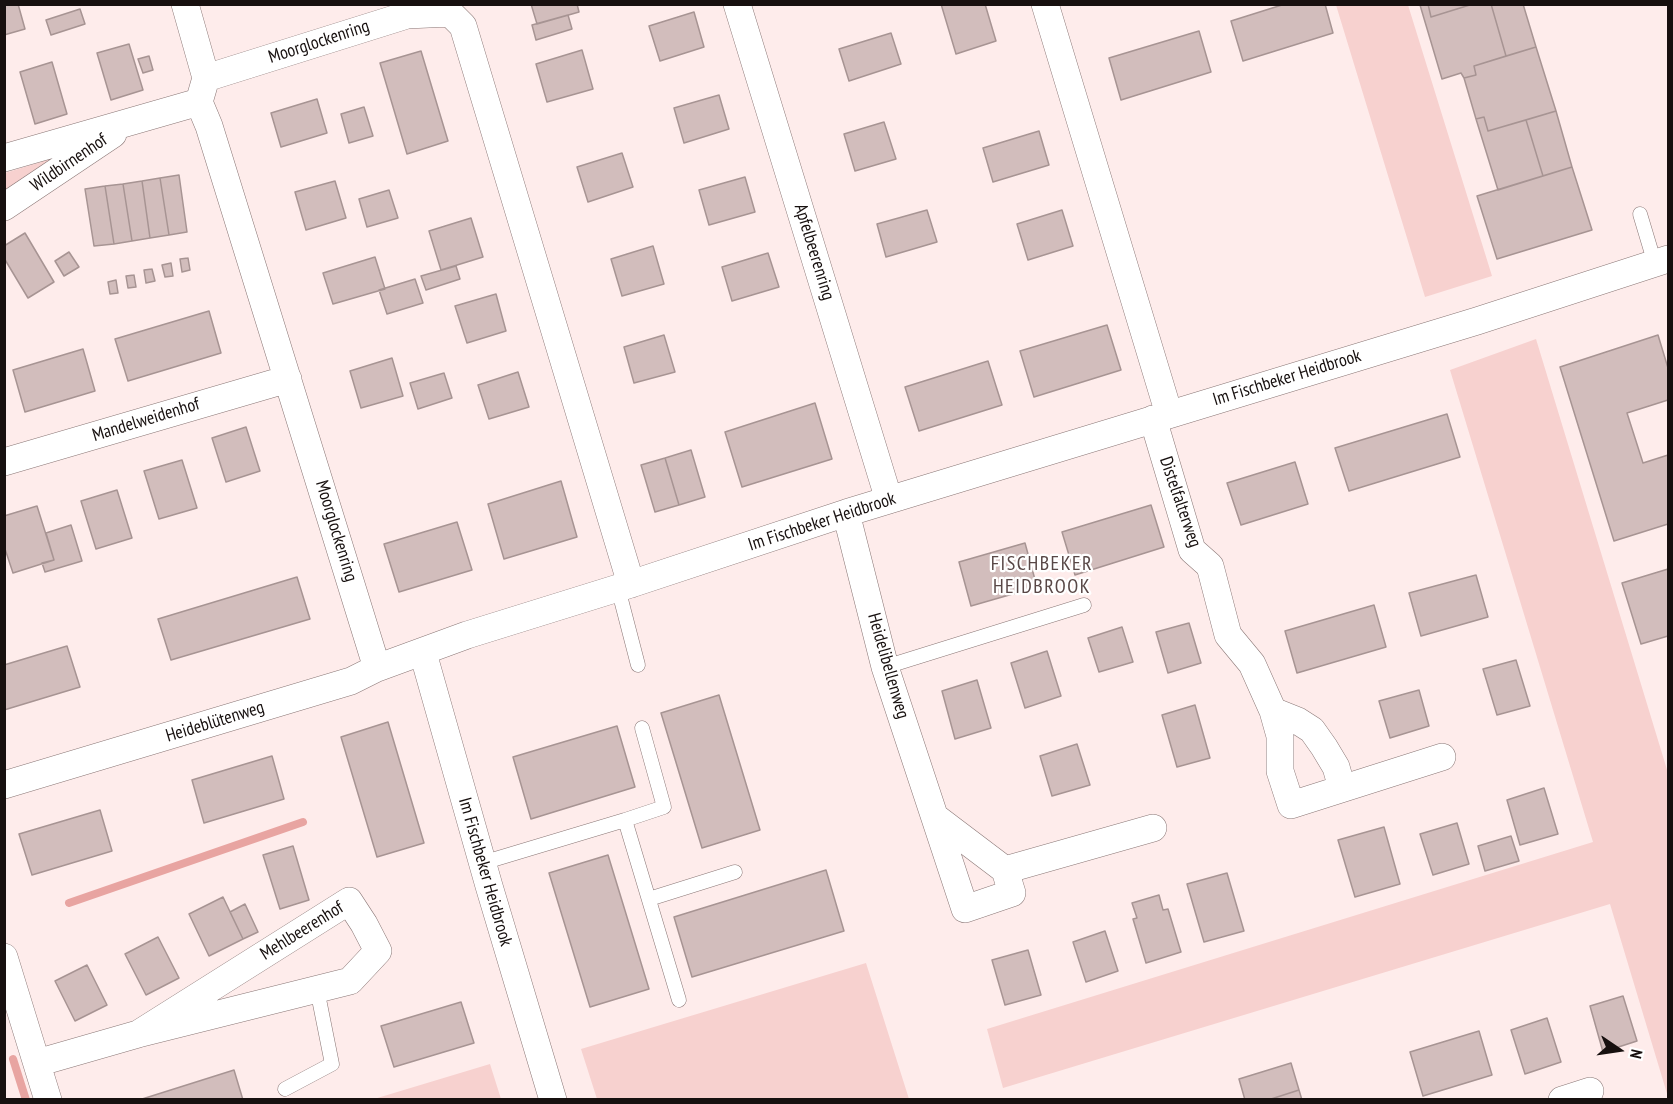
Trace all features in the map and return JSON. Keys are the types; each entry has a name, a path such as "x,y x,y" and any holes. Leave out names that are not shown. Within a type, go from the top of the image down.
{"street":[{"path":"185,4 202,90"},
{"name":"Apfelbeerenring","path":"737,4 889,500"},
{"path":"1051,6 1161,417"},
{"name":"Moorglockenring","path":"378,668 209,126 202,90 407,15 448,9 463,26 624,586"},
{"name":"Wildbirnenhof","path":"4,158 134,120 202,90"},
{"name":"Wildbirnenhof","path":"4,207 134,120"},
{"name":"Im Fischbeker Heidbrook","path":"553,1100 482,863 423,653 467,635 846,513 1478,321 1662,262"},
{"name":"Mandelweidenhof","path":"4,462 288,378"},
{"name":"Distelfalterweg","path":"1161,417 1192,550 1210,566 1228,635 1252,664 1273,711 1280,736 1280,771 1291,805 1442,756"},
{"name":"Heidelibellenweg","path":"846,513 885,667 965,909 1012,894 1005,870"},
{"name":"Heideblütenweg","path":"4,785 351,681 378,668 423,653"},
{"path":"1273,711 1298,721 1312,730 1336,767 1342,788"},
{"path":"935,817 1005,870 1153,828"},
{"name":"Mehlbeerenhof","path":"37,1063 138,1034 350,981 378,951 349,901 138,1034"},
{"path":"4,957 16,1035 37,1063 48,1100"},
{"path":"1562,1100 1590,1091"}],"lane":[{"path":"1640,214 1662,262"},
{"path":"624,586 638,665"},
{"path":"885,667 1084,605"},
{"path":"482,863 664,807 642,728"},
{"path":"625,820 679,1000"},
{"path":"649,899 735,872"},
{"path":"285,1089 332,1065 316,989"}],"shaded area":[{"path":"1336,5 1408,5 1492,276 1425,297"},
{"path":"40,152 63,159 5,196 5,173 41,162"},
{"path":"1536,339 1668,773 1668,1097 1610,904 1003,1088 987,1029 1593,842 1450,370"},
{"path":"866,963 909,1099 597,1099 581,1049"},
{"path":"490,1064 501,1099 374,1099"}],"building":[{"path":"4,4 18,4 25,29 4,35"},
{"path":"531,4 577,4 579,12 537,24"},
{"path":"941,4 985,4 996,41 956,54"},
{"path":"1285,4 1325,4 1333,33 1243,61 1231,21"},
{"path":"1428,4 1431,17 1473,4 1491,4 1506,56 1474,66 1476,75 1464,78 1461,73 1442,79 1420,5"},
{"path":"1428,4 1473,4 1431,17"},
{"path":"1491,4 1523,4 1536,47 1506,56"},
{"path":"80,9 85,24 51,35 46,20"},
{"path":"694,12 704,47 660,61 649,26"},
{"path":"568,15 572,29 536,40 532,25"},
{"path":"1199,31 1211,72 1121,100 1109,58"},
{"path":"891,33 901,64 849,81 839,49"},
{"path":"129,44 143,90 111,100 97,53"},
{"path":"1536,47 1556,111 1488,131 1484,117 1476,119 1464,78 1476,75 1474,66"},
{"path":"582,50 593,89 547,102 536,64"},
{"path":"421,51 448,141 407,154 380,63"},
{"path":"149,56 153,70 143,73 138,59"},
{"path":"52,62 67,114 35,124 20,72"},
{"path":"719,95 729,129 684,143 674,108"},
{"path":"317,99 327,133 281,147 271,113"},
{"path":"364,107 373,136 349,143 341,114"},
{"path":"1556,111 1572,167 1543,176 1526,120"},
{"path":"1484,117 1488,131 1526,120 1543,176 1498,190 1476,119"},
{"path":"884,122 896,159 855,171 844,134"},
{"path":"1039,131 1049,165 993,182 983,148"},
{"path":"622,153 633,187 588,202 577,167"},
{"path":"1572,167 1592,230 1497,259 1477,196"},
{"path":"179,175 187,232 169,235 160,178"},
{"path":"745,177 755,212 709,225 699,190"},
{"path":"160,178 169,235 150,238 142,181"},
{"path":"142,181 150,238 132,241 123,184"},
{"path":"335,181 346,218 306,230 295,192"},
{"path":"123,184 132,241 114,244 105,186"},
{"path":"105,186 114,244 94,246 85,189"},
{"path":"389,190 398,218 367,227 359,199"},
{"path":"927,210 937,242 886,257 877,224"},
{"path":"1062,210 1073,246 1028,260 1017,224"},
{"path":"471,218 483,257 441,270 429,231"},
{"path":"25,233 54,282 28,298 4,258 4,246"},
{"path":"653,246 664,284 622,296 611,259"},
{"path":"69,252 79,267 64,276 55,261"},
{"path":"768,253 779,287 732,301 722,267"},
{"path":"375,257 385,289 333,304 323,273"},
{"path":"188,258 190,270 182,272 180,259"},
{"path":"171,263 173,276 165,277 162,265"},
{"path":"456,266 460,279 426,290 421,276"},
{"path":"152,269 155,281 146,283 144,270"},
{"path":"134,275 136,287 128,288 126,276"},
{"path":"415,279 423,303 387,314 379,290"},
{"path":"116,280 118,293 110,294 108,282"},
{"path":"496,294 506,331 467,343 455,306"},
{"path":"209,311 221,353 128,381 115,339"},
{"path":"1107,325 1121,370 1034,397 1020,351"},
{"path":"664,335 675,372 634,383 624,347"},
{"path":"1658,335 1668,368 1668,400 1627,413 1643,463 1668,455 1668,524 1614,541 1560,367"},
{"path":"83,349 95,391 25,412 13,370"},
{"path":"392,358 403,396 361,408 350,371"},
{"path":"988,361 1002,405 919,431 905,387"},
{"path":"518,372 529,407 489,419 478,385"},
{"path":"444,373 452,398 418,409 410,383"},
{"path":"815,403 832,459 742,487 725,432"},
{"path":"1447,414 1460,457 1349,491 1335,448"},
{"path":"246,427 260,471 226,482 212,438"},
{"path":"691,450 705,497 679,505 665,458"},
{"path":"665,458 679,505 655,512 641,465"},
{"path":"182,460 197,508 159,519 144,471"},
{"path":"1295,462 1308,504 1241,525 1227,483"},
{"path":"561,481 577,537 504,559 488,504"},
{"path":"117,490 132,538 96,549 81,501"},
{"path":"1151,505 1164,547 1075,575 1062,532"},
{"path":"37,506 54,560 13,573 4,546 4,516"},
{"path":"457,522 472,570 399,592 384,544"},
{"path":"71,525 82,561 45,572 42,563 54,560 46,533"},
{"path":"1025,543 1037,587 971,606 959,562"},
{"path":"1668,569 1668,636 1641,644 1622,583"},
{"path":"1476,575 1488,617 1421,636 1409,593"},
{"path":"297,577 310,619 171,660 158,619"},
{"path":"1374,605 1386,647 1297,673 1285,631"},
{"path":"1189,623 1201,663 1168,673 1156,632"},
{"path":"1122,627 1133,662 1099,672 1088,638"},
{"path":"67,646 80,687 4,710 4,665"},
{"path":"1047,651 1061,696 1025,708 1011,663"},
{"path":"1516,660 1530,706 1497,715 1483,669"},
{"path":"977,680 991,728 955,739 942,691"},
{"path":"1419,690 1429,726 1390,738 1379,701"},
{"path":"719,695 760,830 702,848 661,713"},
{"path":"1195,705 1210,758 1177,767 1162,715"},
{"path":"388,722 424,843 377,857 341,737"},
{"path":"617,726 635,787 531,819 513,757"},
{"path":"1077,744 1090,785 1052,796 1040,756"},
{"path":"272,756 284,799 204,823 192,780"},
{"path":"1544,788 1558,834 1520,845 1507,800"},
{"path":"100,810 112,851 32,875 19,834"},
{"path":"1457,823 1469,864 1433,875 1420,834"},
{"path":"1384,827 1400,884 1355,897 1338,840"},
{"path":"1511,836 1519,861 1485,871 1478,846"},
{"path":"293,846 309,900 280,909 263,855"},
{"path":"608,855 649,989 590,1007 549,873"},
{"path":"826,870 844,931 692,977 674,917"},
{"path":"1227,873 1244,931 1204,942 1187,884"},
{"path":"1159,895 1163,910 1168,909 1181,952 1146,963 1133,919 1137,918 1132,903"},
{"path":"223,897 243,939 209,956 189,914"},
{"path":"245,904 258,932 243,939 230,912"},
{"path":"1105,931 1118,971 1086,982 1073,942"},
{"path":"158,937 179,978 146,995 125,954"},
{"path":"1028,950 1041,995 1005,1005 992,960"},
{"path":"87,965 107,1005 75,1021 55,981"},
{"path":"1623,996 1637,1041 1603,1052 1590,1006"},
{"path":"461,1002 474,1043 394,1067 381,1026"},
{"path":"1547,1018 1561,1062 1525,1074 1511,1030"},
{"path":"1479,1031 1492,1075 1423,1096 1410,1052"},
{"path":"1291,1063 1299,1090 1268,1100 1245,1100 1239,1079"},
{"path":"234,1070 243,1100 139,1100"},
{"path":"1299,1090 1302,1100 1268,1100"}],"waterway":[{"path":"69,903 303,822"},
{"path":"13,1059 26,1100"}],"district":[{"name":"FISCHBEKER HEIDBROOK","path":"1042,576"}]}
